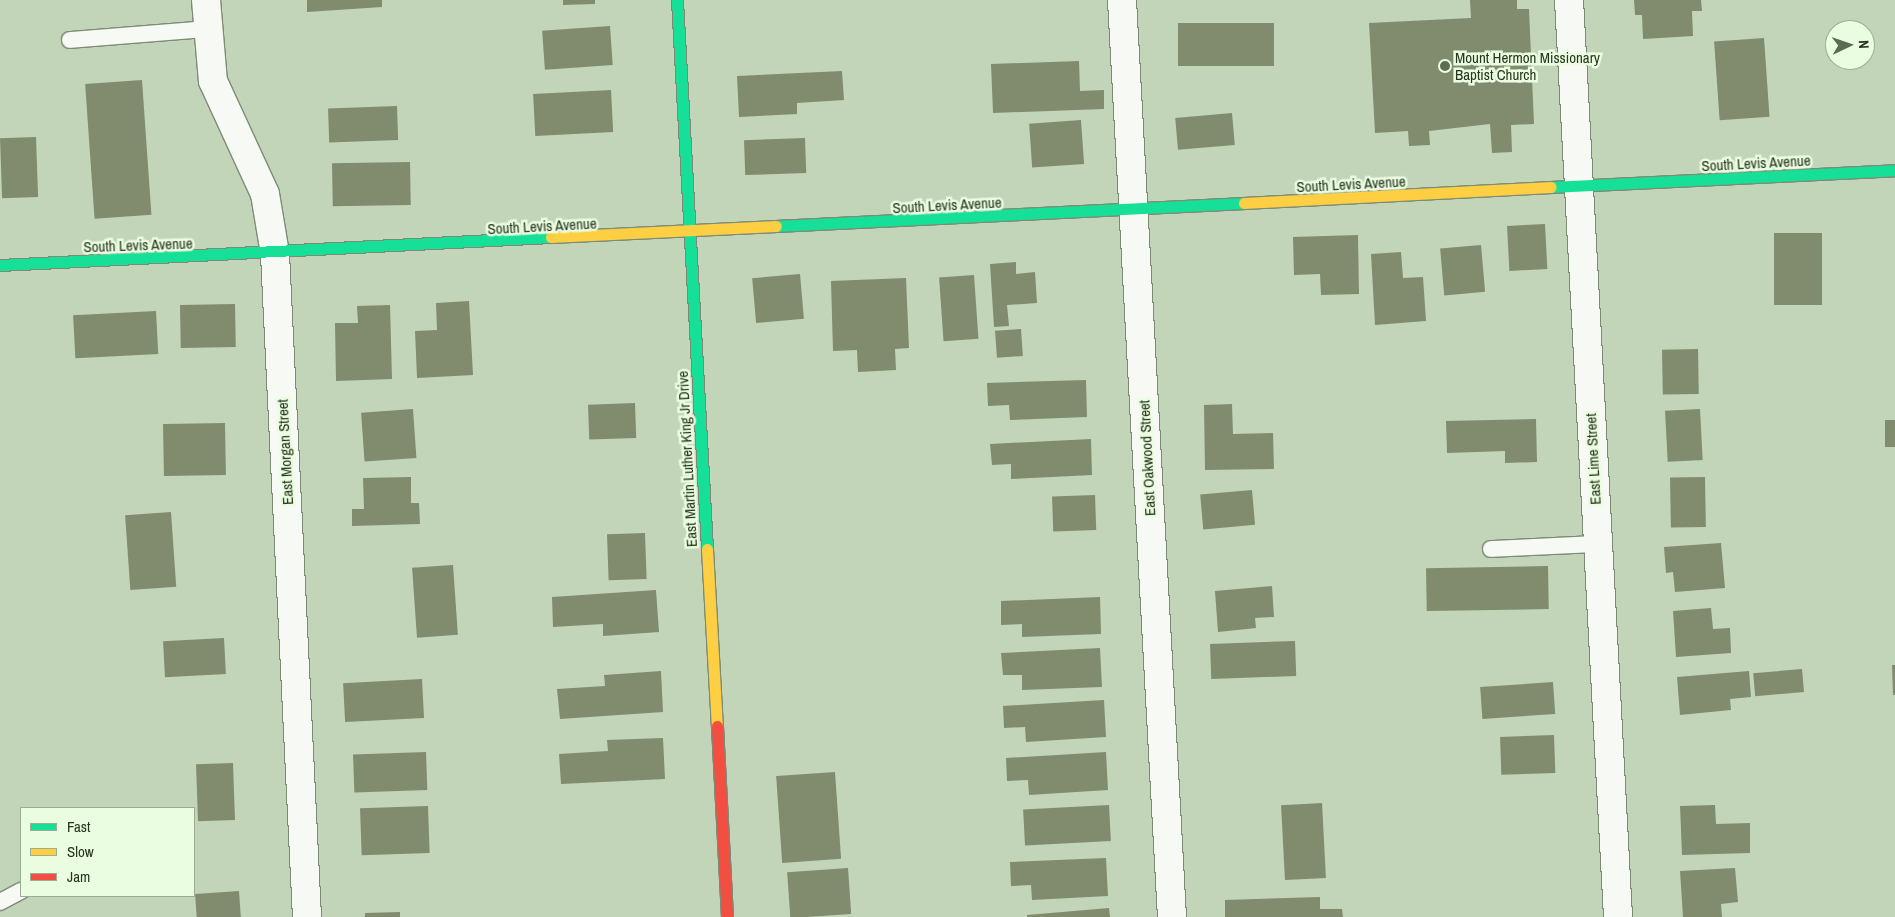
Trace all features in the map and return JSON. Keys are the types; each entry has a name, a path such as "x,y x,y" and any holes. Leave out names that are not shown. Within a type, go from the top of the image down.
{"street":[{"name":"East Morgan Street","path":"206,0 207,29 216,89 265,194 275,254 307,917"},
{"name":"East Martin Luther King Jr Drive","path":"678,0 727,917"},
{"name":"East Oakwood Street","path":"1122,0 1172,917"},
{"name":"East Lime Street","path":"1569,0 1618,917"},
{"name":"South Levis Avenue","path":"0,265 275,254 1579,188 1895,170"}],"lane":[{"path":"70,40 207,29"},
{"path":"1491,549 1598,544"},
{"path":"0,902 20,892"}],"building":[{"path":"307,0 382,0 382,7 307,12"},
{"path":"563,0 595,0 595,4 563,5"},
{"path":"1470,0 1517,0 1517,9 1529,9 1534,124 1511,125 1512,152 1492,153 1490,124 1429,131 1430,145 1409,146 1408,131 1375,133 1369,23 1471,18"},
{"path":"1634,0 1701,0 1702,11 1692,11 1693,36 1643,39 1642,15 1635,15"},
{"path":"1178,23 1274,23 1274,66 1178,66"},
{"path":"610,26 613,65 545,70 542,31"},
{"path":"1764,38 1770,117 1720,120 1714,41"},
{"path":"1079,61 1080,91 1104,90 1104,109 993,113 991,64"},
{"path":"842,71 844,100 797,103 797,114 739,117 737,76"},
{"path":"142,80 151,215 95,219 85,84"},
{"path":"611,90 613,132 535,136 533,94"},
{"path":"397,106 398,140 329,142 328,108"},
{"path":"1232,113 1235,145 1178,150 1175,118"},
{"path":"1081,120 1084,164 1032,168 1029,124"},
{"path":"36,137 38,197 2,198 0,138"},
{"path":"805,138 806,173 745,175 744,140"},
{"path":"410,162 411,205 333,206 332,163"},
{"path":"1545,224 1547,269 1509,271 1507,226"},
{"path":"1774,233 1822,233 1822,305 1774,305"},
{"path":"1358,235 1359,294 1321,295 1320,274 1294,275 1293,237"},
{"path":"1481,245 1485,292 1444,295 1440,249"},
{"path":"1401,252 1403,278 1423,277 1426,321 1375,325 1371,254"},
{"path":"1016,262 1016,274 1035,272 1037,303 1007,305 1009,326 994,327 990,264"},
{"path":"800,274 804,319 756,323 752,278"},
{"path":"974,275 978,339 944,341 939,277"},
{"path":"906,278 909,348 895,349 896,370 858,372 857,350 833,351 831,281"},
{"path":"469,301 473,375 417,378 415,331 437,330 436,303"},
{"path":"235,304 236,347 181,348 180,305"},
{"path":"390,305 392,379 336,381 335,323 358,323 357,306"},
{"path":"156,311 158,354 75,358 73,315"},
{"path":"1021,329 1023,356 997,358 995,331"},
{"path":"1698,349 1699,394 1663,395 1662,350"},
{"path":"1086,380 1087,417 1010,420 1009,405 988,406 987,383"},
{"path":"635,403 636,438 589,440 588,405"},
{"path":"1232,404 1233,434 1273,433 1274,469 1205,470 1204,405"},
{"path":"413,409 416,458 365,462 361,413"},
{"path":"1700,409 1703,460 1668,462 1665,411"},
{"path":"1536,419 1537,462 1505,463 1505,451 1447,453 1446,421"},
{"path":"1885,420 1895,420 1895,447 1885,447"},
{"path":"225,423 226,475 164,476 163,424"},
{"path":"1091,439 1092,475 1011,479 1011,464 992,465 990,444"},
{"path":"411,477 411,503 419,503 420,524 352,526 352,509 364,509 363,478"},
{"path":"1705,477 1706,527 1671,528 1670,478"},
{"path":"1252,490 1255,525 1203,529 1200,495"},
{"path":"1095,495 1096,530 1053,531 1052,497"},
{"path":"171,512 176,587 130,590 125,515"},
{"path":"645,533 647,579 609,580 607,534"},
{"path":"1721,543 1725,588 1675,592 1673,572 1666,573 1664,547"},
{"path":"453,565 458,635 417,638 412,568"},
{"path":"1548,566 1549,609 1427,611 1426,568"},
{"path":"1272,586 1274,617 1255,618 1256,628 1218,632 1215,591"},
{"path":"656,590 659,632 603,636 603,624 553,627 552,597"},
{"path":"1100,597 1101,634 1022,637 1022,624 1001,625 1001,601"},
{"path":"1711,608 1713,629 1730,628 1731,653 1676,657 1673,611"},
{"path":"224,638 226,674 165,677 163,641"},
{"path":"1295,641 1296,676 1211,679 1210,644"},
{"path":"1100,648 1102,687 1022,690 1022,675 1003,675 1001,653"},
{"path":"1892,665 1895,665 1895,695 1893,695"},
{"path":"1802,669 1804,692 1755,696 1753,673"},
{"path":"661,671 663,712 560,719 557,689 605,686 604,675"},
{"path":"1749,671 1751,697 1730,699 1731,710 1680,715 1677,677"},
{"path":"422,679 424,718 345,722 343,683"},
{"path":"1553,682 1555,714 1482,719 1480,687"},
{"path":"1104,700 1106,737 1026,742 1025,727 1004,728 1003,706"},
{"path":"1554,735 1555,773 1501,775 1500,737"},
{"path":"663,738 665,779 561,784 559,754 608,751 607,740"},
{"path":"426,752 427,790 354,793 353,755"},
{"path":"1106,752 1108,790 1029,795 1028,780 1007,781 1006,758"},
{"path":"233,763 235,820 198,821 196,764"},
{"path":"835,772 841,859 782,863 776,776"},
{"path":"1322,803 1326,878 1285,880 1281,805"},
{"path":"1109,805 1111,841 1025,845 1023,810"},
{"path":"1715,805 1716,824 1750,823 1750,853 1682,855 1680,806"},
{"path":"428,806 430,853 362,855 360,808"},
{"path":"1106,858 1108,896 1032,900 1031,885 1011,886 1010,862"},
{"path":"848,868 851,914 790,917 787,872"},
{"path":"1735,868 1738,902 1721,904 1722,917 1683,917 1680,871"},
{"path":"239,891 241,917 197,917 195,894"},
{"path":"1320,897 1320,909 1342,909 1343,917 1225,917 1225,900"},
{"path":"1109,908 1110,917 1027,917 1027,915"},
{"path":"400,912 400,917 365,917 365,913"}],"traffic: fast":[{"path":"677,0 707,549"},
{"path":"1551,187 1895,170"},
{"path":"776,226 1244,203"},
{"path":"0,265 551,237"}],"traffic: slow":[{"path":"1244,203 1551,187"},
{"path":"551,237 776,226"},
{"path":"707,549 717,726"}],"traffic: jam":[{"path":"717,726 727,917"}],"place":[{"name":"Mount Hermon Missionary Baptist Church","path":"1445,66"}]}
